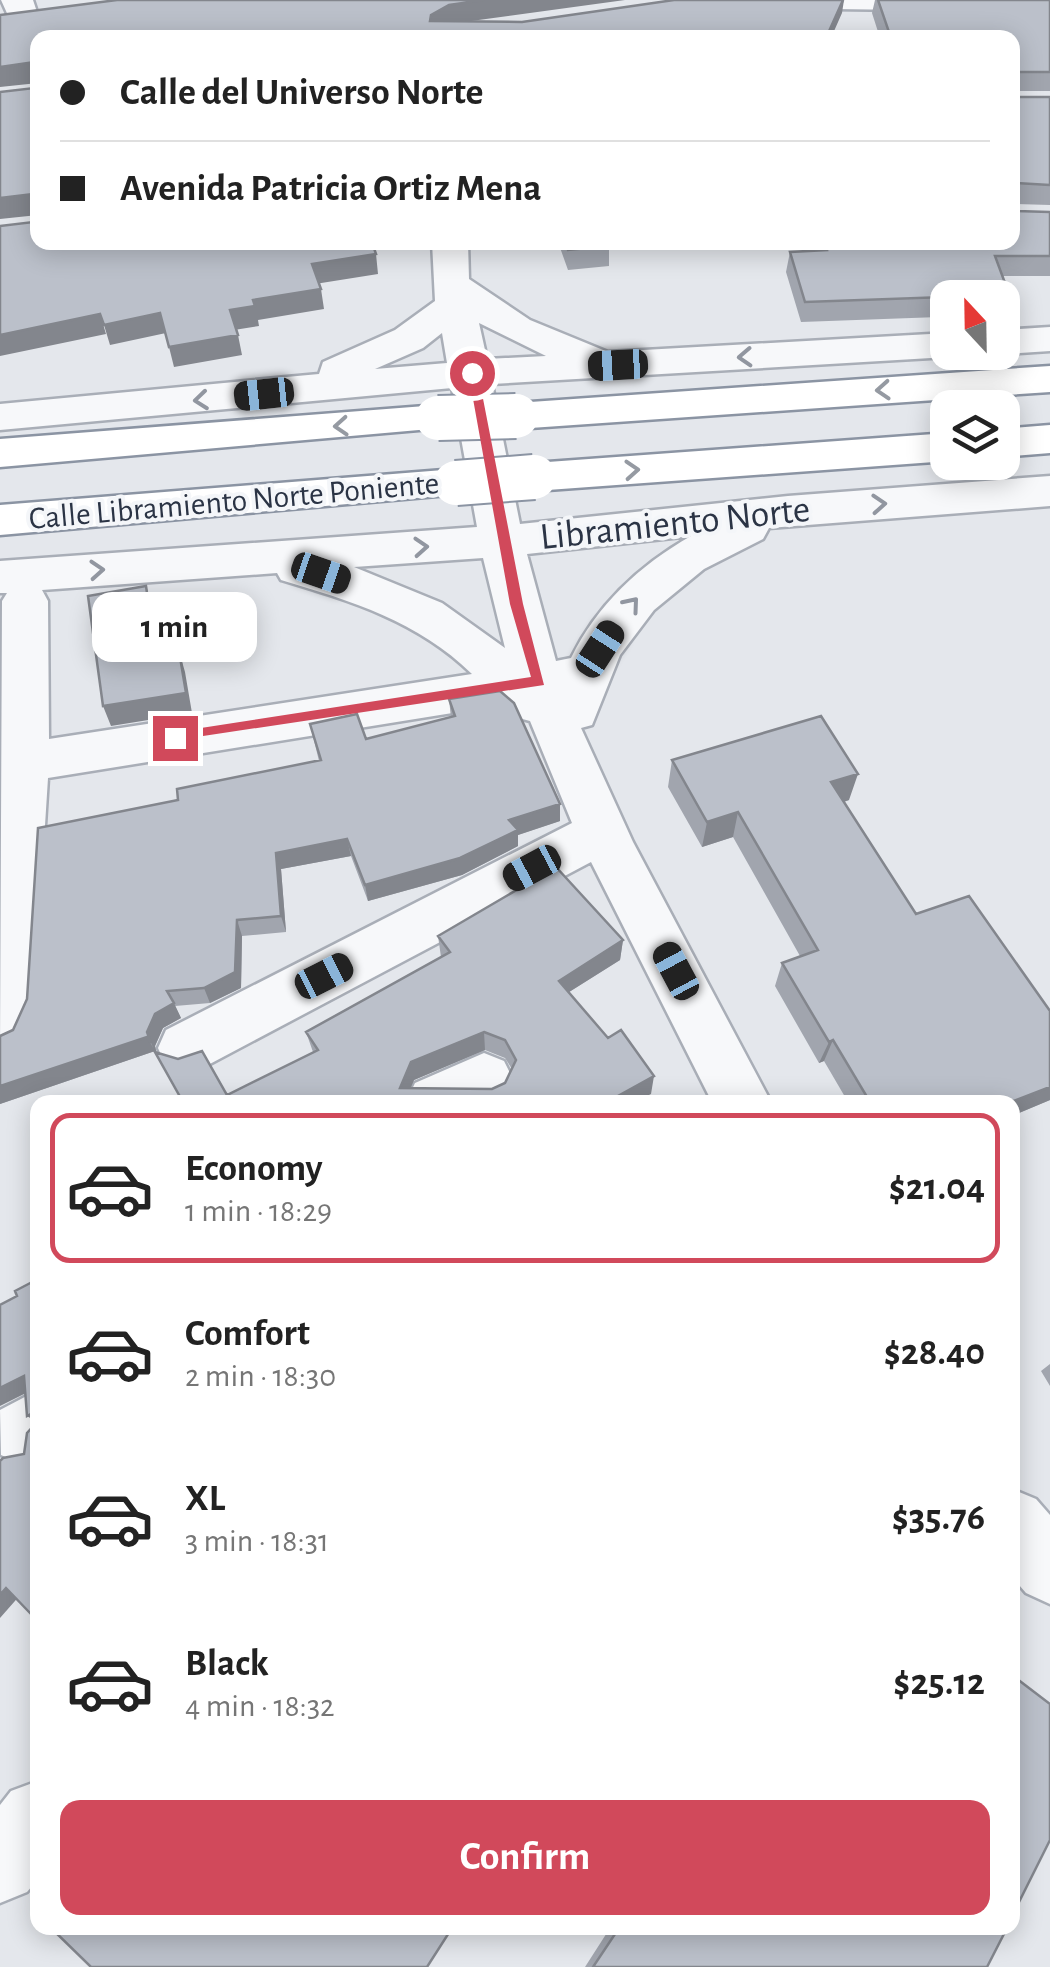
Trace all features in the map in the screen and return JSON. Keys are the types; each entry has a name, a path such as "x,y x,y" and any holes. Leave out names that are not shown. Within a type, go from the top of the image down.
{"highway":[{"name":"Calle Libramiento Norte Poniente","path":"0,453 438,418 1050,379"},
{"path":"1020,441 1050,439"},
{"name":"Calle Libramiento Norte Poniente","path":"0,520 930,448"}],"street":[{"path":"841,1 1050,3"},
{"path":"841,1 853,19 852,30"},
{"path":"13,11 56,10"},
{"path":"450,250 453,294 503,541 566,754 602,832 738,1095"},
{"path":"453,294 549,346 618,365"},
{"path":"264,394 348,368 409,339 453,294"},
{"path":"1020,341 1050,339"},
{"path":"0,417 472,373 930,346"},
{"name":"Libramiento Norte","path":"13,589 244,559 503,541 788,511 1050,492"},
{"path":"12,764 546,680 634,598 703,546 788,511"},
{"path":"244,559 321,573 394,599 546,680"},
{"path":"0,1026 5,1014 13,589"},
{"path":"186,1048 602,832"},
{"path":"1020,1533 1050,1570"},
{"path":"0,1865 30,1828"}],"building":[{"path":"117,0 484,0 449,5 431,15 430,21 522,22 674,0 843,0 830,30 30,30 30,63 0,67 0,15"},
{"path":"878,0 1050,0 1050,72 1020,72 1020,30 888,30"},
{"path":"30,89 30,194 0,198 0,92"},
{"path":"1020,97 1050,97 1050,185 1020,183"},
{"path":"1020,211 1050,212 1050,256 995,256 1004,280 930,280 930,298 805,302 790,252 1020,250"},
{"path":"30,222 30,250 375,250 376,254 312,264 321,289 253,300 255,306 230,310 238,335 169,347 160,313 104,325 100,314 0,335 0,226"},
{"path":"146,586 153,635 164,633 167,653 179,651 186,693 103,706 88,596"},
{"path":"500,691 514,703 560,804 509,820 518,830 460,858 365,885 347,839 276,853 281,916 237,920 235,972 204,988 167,991 174,1003 155,1014 147,1032 151,1043 147,1037 0,1086 0,1036 13,1030 27,999 38,828 178,800 177,789 321,760 310,724 357,714 366,739 455,716 449,699"},
{"path":"821,716 858,774 831,782 916,914 969,896 1050,1011 1050,1087 1020,1099 1020,1095 866,1095 782,963 818,950 738,812 707,822 672,760"},
{"path":"556,867 623,940 559,981 608,1038 621,1030 654,1076 620,1095 227,1095 318,1050 306,1032 450,952 438,936","holes":["484,1032 505,1040 516,1060 505,1083 492,1089 400,1088 411,1062"]},
{"path":"202,1051 227,1095 179,1095 155,1052 178,1059"},
{"path":"30,1283 27,1416 24,1376 0,1388 0,1305 17,1296 15,1291"},
{"path":"30,1430 30,1613 6,1588 0,1595 0,1461 24,1454"},
{"path":"1020,1681 1050,1704 1050,1840 1020,1900"},
{"path":"58,1935 448,1935 427,1967 91,1967"},
{"path":"614,1935 1003,1935 987,1967 593,1967"}],"route":[{"path":"175,738 539,682 516,604 472,373"}]}
